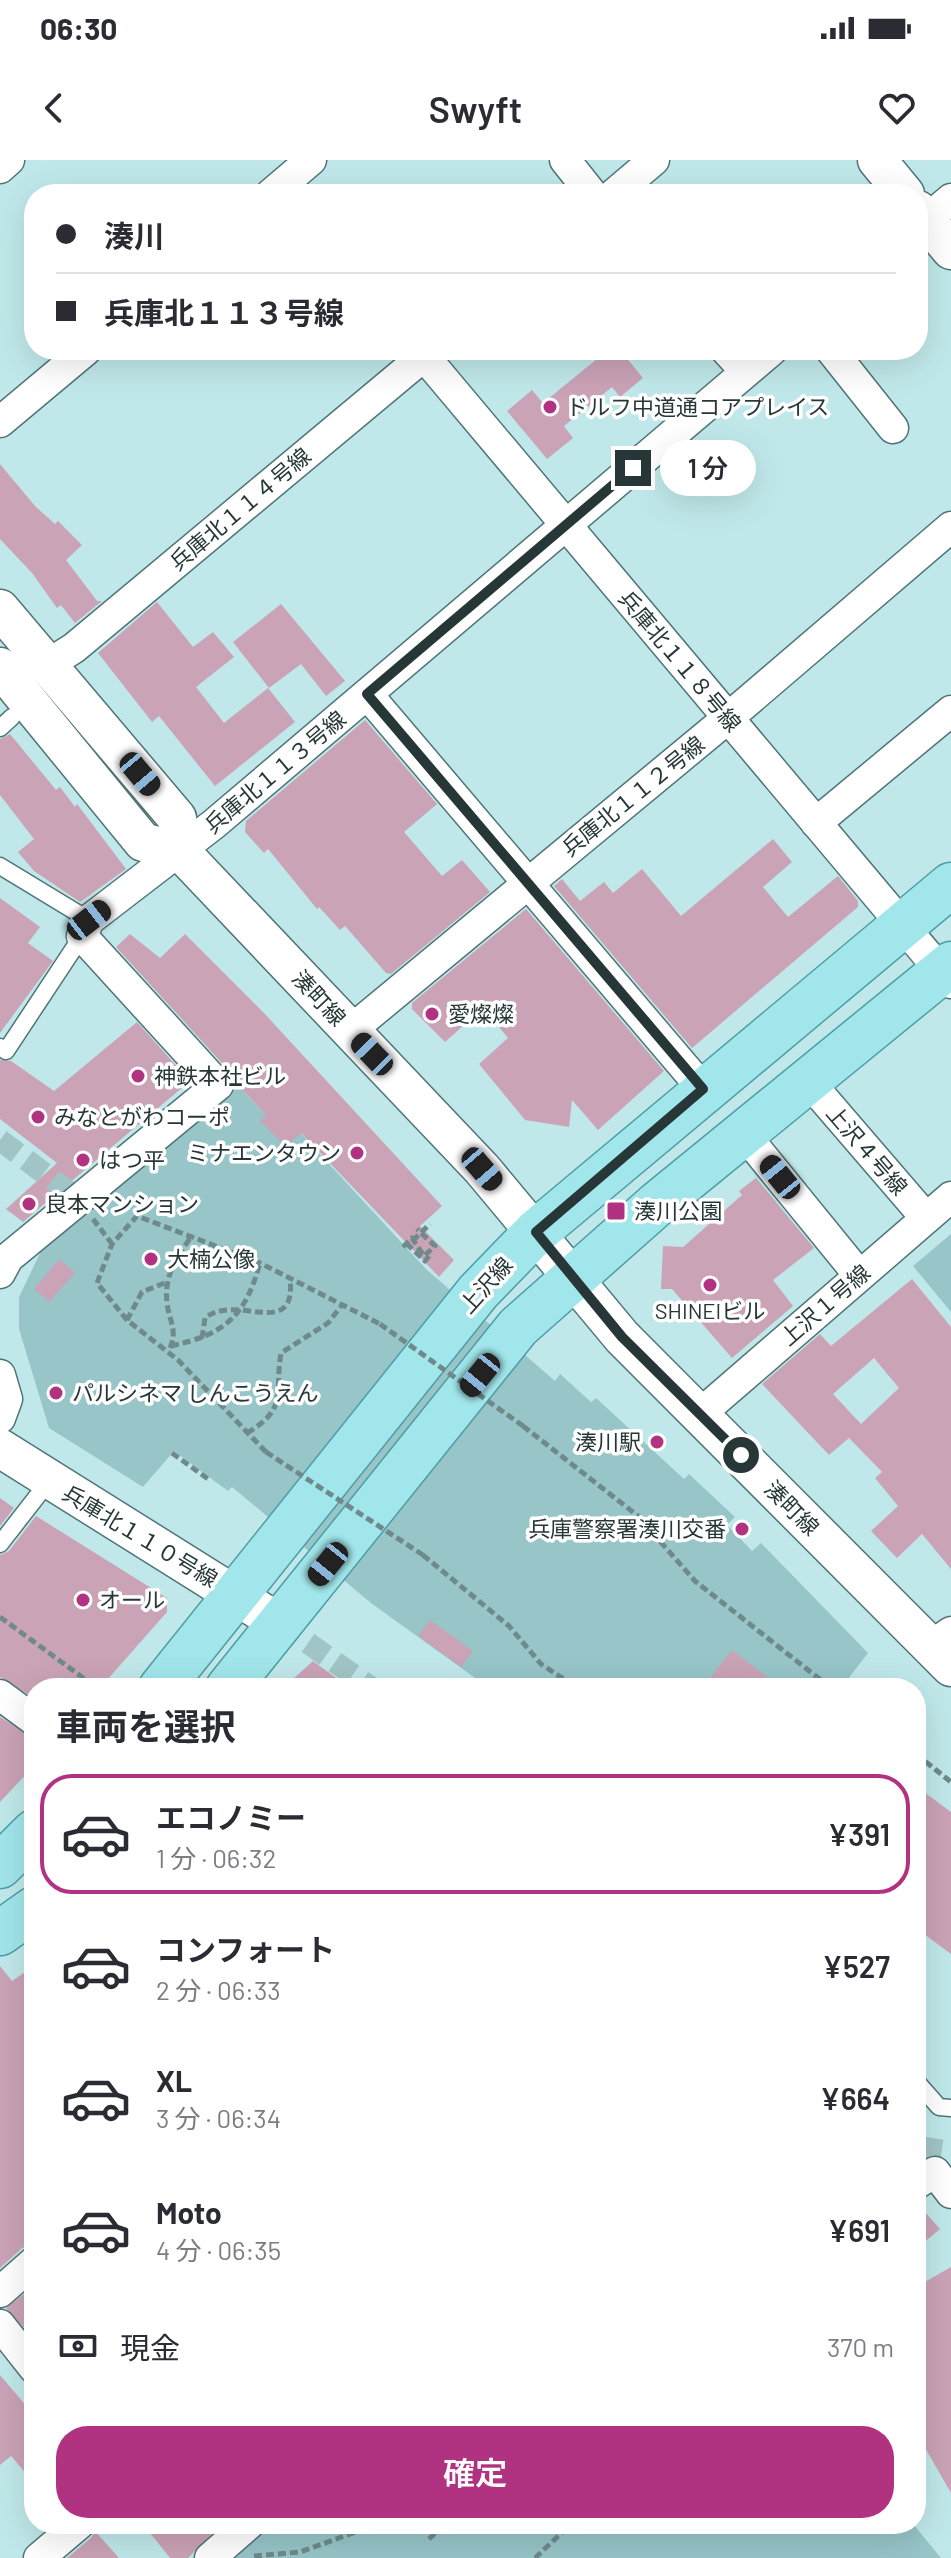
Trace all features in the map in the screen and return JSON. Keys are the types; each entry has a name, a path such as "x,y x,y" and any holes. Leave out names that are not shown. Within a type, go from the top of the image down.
{"main road":[{"name":"上沢線","path":"169,1678 478,1292 536,1232 703,1089 951,885"},
{"path":"236,1678 518,1327 809,1082 948,973"},
{"path":"0,1866 24,1842"},
{"path":"0,1933 24,1916"}],"street":[{"path":"0,168 9,160"},
{"path":"281,182 311,160"},
{"path":"565,160 584,184"},
{"path":"626,184 654,160"},
{"path":"877,160 900,184"},
{"path":"928,216 951,250"},
{"path":"0,422 74,360"},
{"name":"兵庫北１１４号線","path":"47,665 74,648 416,360"},
{"name":"兵庫北１１８号線","path":"431,360 565,525 816,823 903,926 948,973"},
{"path":"839,360 893,428"},
{"name":"兵庫北１１３号線","path":"86,928 181,852 565,525 736,361"},
{"name":"兵庫北１１２号線","path":"350,1031 728,718 951,527"},
{"path":"0,609 177,818 181,852 143,842 0,667"},
{"path":"367,694 703,1089"},
{"path":"816,823 951,711"},
{"name":"湊町線","path":"181,852 482,1169 622,1337 944,1648"},
{"path":"0,1273 8,1258 82,1205 218,1085 86,928"},
{"name":"上沢４号線","path":"809,1082 926,1218"},
{"path":"745,1135 859,1275"},
{"name":"上沢１号線","path":"700,1414 951,1197"},
{"path":"0,1375 7,1399 0,1418"},
{"name":"兵庫北１１０号線","path":"0,1448 281,1624"},
{"path":"0,1695 24,1713"},
{"path":"0,2292 24,2271"},
{"path":"0,2325 24,2355"},
{"path":"39,2558 67,2534"},
{"path":"210,2558 238,2534"}],"lane":[{"path":"0,866 86,928 6,1051 0,1047"},
{"path":"0,1544 49,1481"},
{"path":"926,2092 939,2107 951,2108"}],"path":[{"path":"82,1205 112,1244"},
{"path":"562,1678 541,1664 509,1626 423,1555 266,1452 169,1349 127,1320 97,1283 112,1244 137,1216 260,1263 380,1324 523,1426 638,1516 695,1581 818,1678"},
{"path":"430,1224 419,1231 408,1245 425,1261 438,1247"},
{"path":"403,1247 412,1238 424,1256 435,1246 419,1231"},
{"path":"169,1349 174,1327 167,1305 167,1282 172,1265 191,1237"},
{"path":"169,1349 202,1338 228,1324 241,1310 260,1263"},
{"path":"202,1338 205,1318 215,1309 266,1313 285,1307 290,1299 290,1278"},
{"path":"127,1320 142,1292 167,1282"},
{"path":"247,1433 265,1422 276,1409 280,1393 281,1353 328,1323 342,1305"},
{"path":"172,1453 208,1479"},
{"path":"0,1617 83,1678"},
{"path":"926,1762 951,1782"},
{"path":"250,2558 300,2552 350,2534"},
{"path":"429,2539 434,2534"},
{"path":"535,2558 560,2534"}],"shaded area":[{"path":"236,1083 260,1109 271,1101 426,1269 555,1381 560,1374 591,1402 596,1398 684,1479 689,1474 735,1517 727,1525 752,1551 761,1543 868,1653 849,1678 475,1678 371,1603 232,1487 228,1491 174,1451 143,1487 49,1428 19,1329 19,1297 42,1249"},
{"path":"951,1234 951,1312 913,1266"},
{"path":"256,2534 921,2534 941,2558 228,2558"}],"building":[{"name":"ドルフ中道通コアプレイス","path":"596,360 628,360 643,378 620,397 612,387 564,426 573,438 547,459 507,411 532,390 543,403"},
{"path":"0,464 35,506 55,524 58,521 82,545 66,560 97,601 102,601 75,623 61,605 57,608 32,573 0,539"},
{"path":"157,602 193,647 213,632 234,657 196,687 224,723 268,688 295,722 215,786 159,716 152,722 98,653"},
{"path":"281,604 345,681 326,696 301,664 269,688 233,642"},
{"path":"365,720 437,804 404,832 442,876 462,860 490,892 391,974 386,973 345,926 340,930 319,907 317,909 268,849 264,853 245,832 246,821"},
{"path":"10,734 56,790 60,787 75,807 77,804 126,869 80,902 34,871 18,852 34,839 0,795 0,739"},
{"path":"773,839 792,862 763,887 788,917 838,876 858,901 858,907 692,1048 554,886 562,879 580,901 604,882 613,893 642,869 681,916"},
{"path":"0,898 40,927 28,943 53,961 0,1033"},
{"path":"526,909 664,1071 598,1130 572,1100 569,1127 525,1120 479,1064 508,1038 483,1008 445,1042 412,1009 412,1003"},
{"path":"130,934 160,958 185,934 263,1012 442,1206 420,1226 454,1260 439,1277 301,1133 286,1147 260,1121 266,1115 116,947"},
{"path":"137,1022 190,1081 23,1222 6,1209 57,1163 0,1119 0,1060 11,1061 54,1091"},
{"path":"756,1178 814,1248 773,1280 793,1306 732,1358 672,1289 661,1289 663,1246 683,1247 742,1195 739,1191"},
{"path":"59,1259 75,1273 49,1302 34,1289"},
{"path":"912,1279 951,1327 951,1569 922,1534 897,1558 871,1531 898,1506 875,1478 882,1472 849,1438 829,1455 762,1384 820,1334 831,1346","holes":["874,1358 899,1388 861,1424 833,1394"]},
{"path":"0,1498 14,1508 0,1526"},
{"name":"オール","path":"36,1516 167,1598 167,1612 109,1678 24,1678 24,1692 0,1677 0,1555 9,1551"},
{"path":"430,1620 473,1651 461,1667 418,1636"},
{"path":"732,1650 768,1678 710,1678"},
{"path":"313,1661 336,1678 294,1678"},
{"path":"0,1717 24,1732 24,1777 0,1802"},
{"path":"926,1793 951,1812 951,1954 926,1935"},
{"path":"0,1966 12,1981 24,1973 24,2247 0,2268"},
{"path":"926,2213 940,2229 926,2241"},
{"path":"951,2267 951,2493 926,2449 926,2281"},
{"path":"24,2294 24,2328 6,2308"},
{"path":"0,2375 24,2403 24,2471 11,2456 0,2465"},
{"path":"98,2534 119,2558 67,2558"},
{"path":"151,2534 212,2534 188,2558 170,2558"}],"tunnel":[{"path":"0,1140 69,1192"},
{"path":"281,1624 358,1678"},
{"path":"926,2148 951,2152"},
{"path":"926,2158 935,2172"}],"place":[{"name":"ドルフ中道通コアプレイス","path":"550,407"},
{"name":"愛燦燦","path":"432,1014"},
{"name":"神鉄本社ビル","path":"138,1076"},
{"name":"みなとがわコーポ","path":"38,1117"},
{"name":"ミナエンタウン","path":"357,1153"},
{"name":"はつ平","path":"83,1160"},
{"name":"良本マンション","path":"29,1204"},
{"name":"湊川公園","path":"616,1211"},
{"name":"大楠公像","path":"151,1259"},
{"name":"SHINEIビル","path":"710,1285"},
{"name":"パルシネマ しんこうえん","path":"56,1393"},
{"name":"湊川駅","path":"657,1442"},
{"name":"兵庫警察署湊川交番","path":"742,1529"},
{"name":"オール","path":"83,1600"}],"route":[{"path":"633,468 367,694 703,1089 536,1232 622,1337 741,1455"}]}
